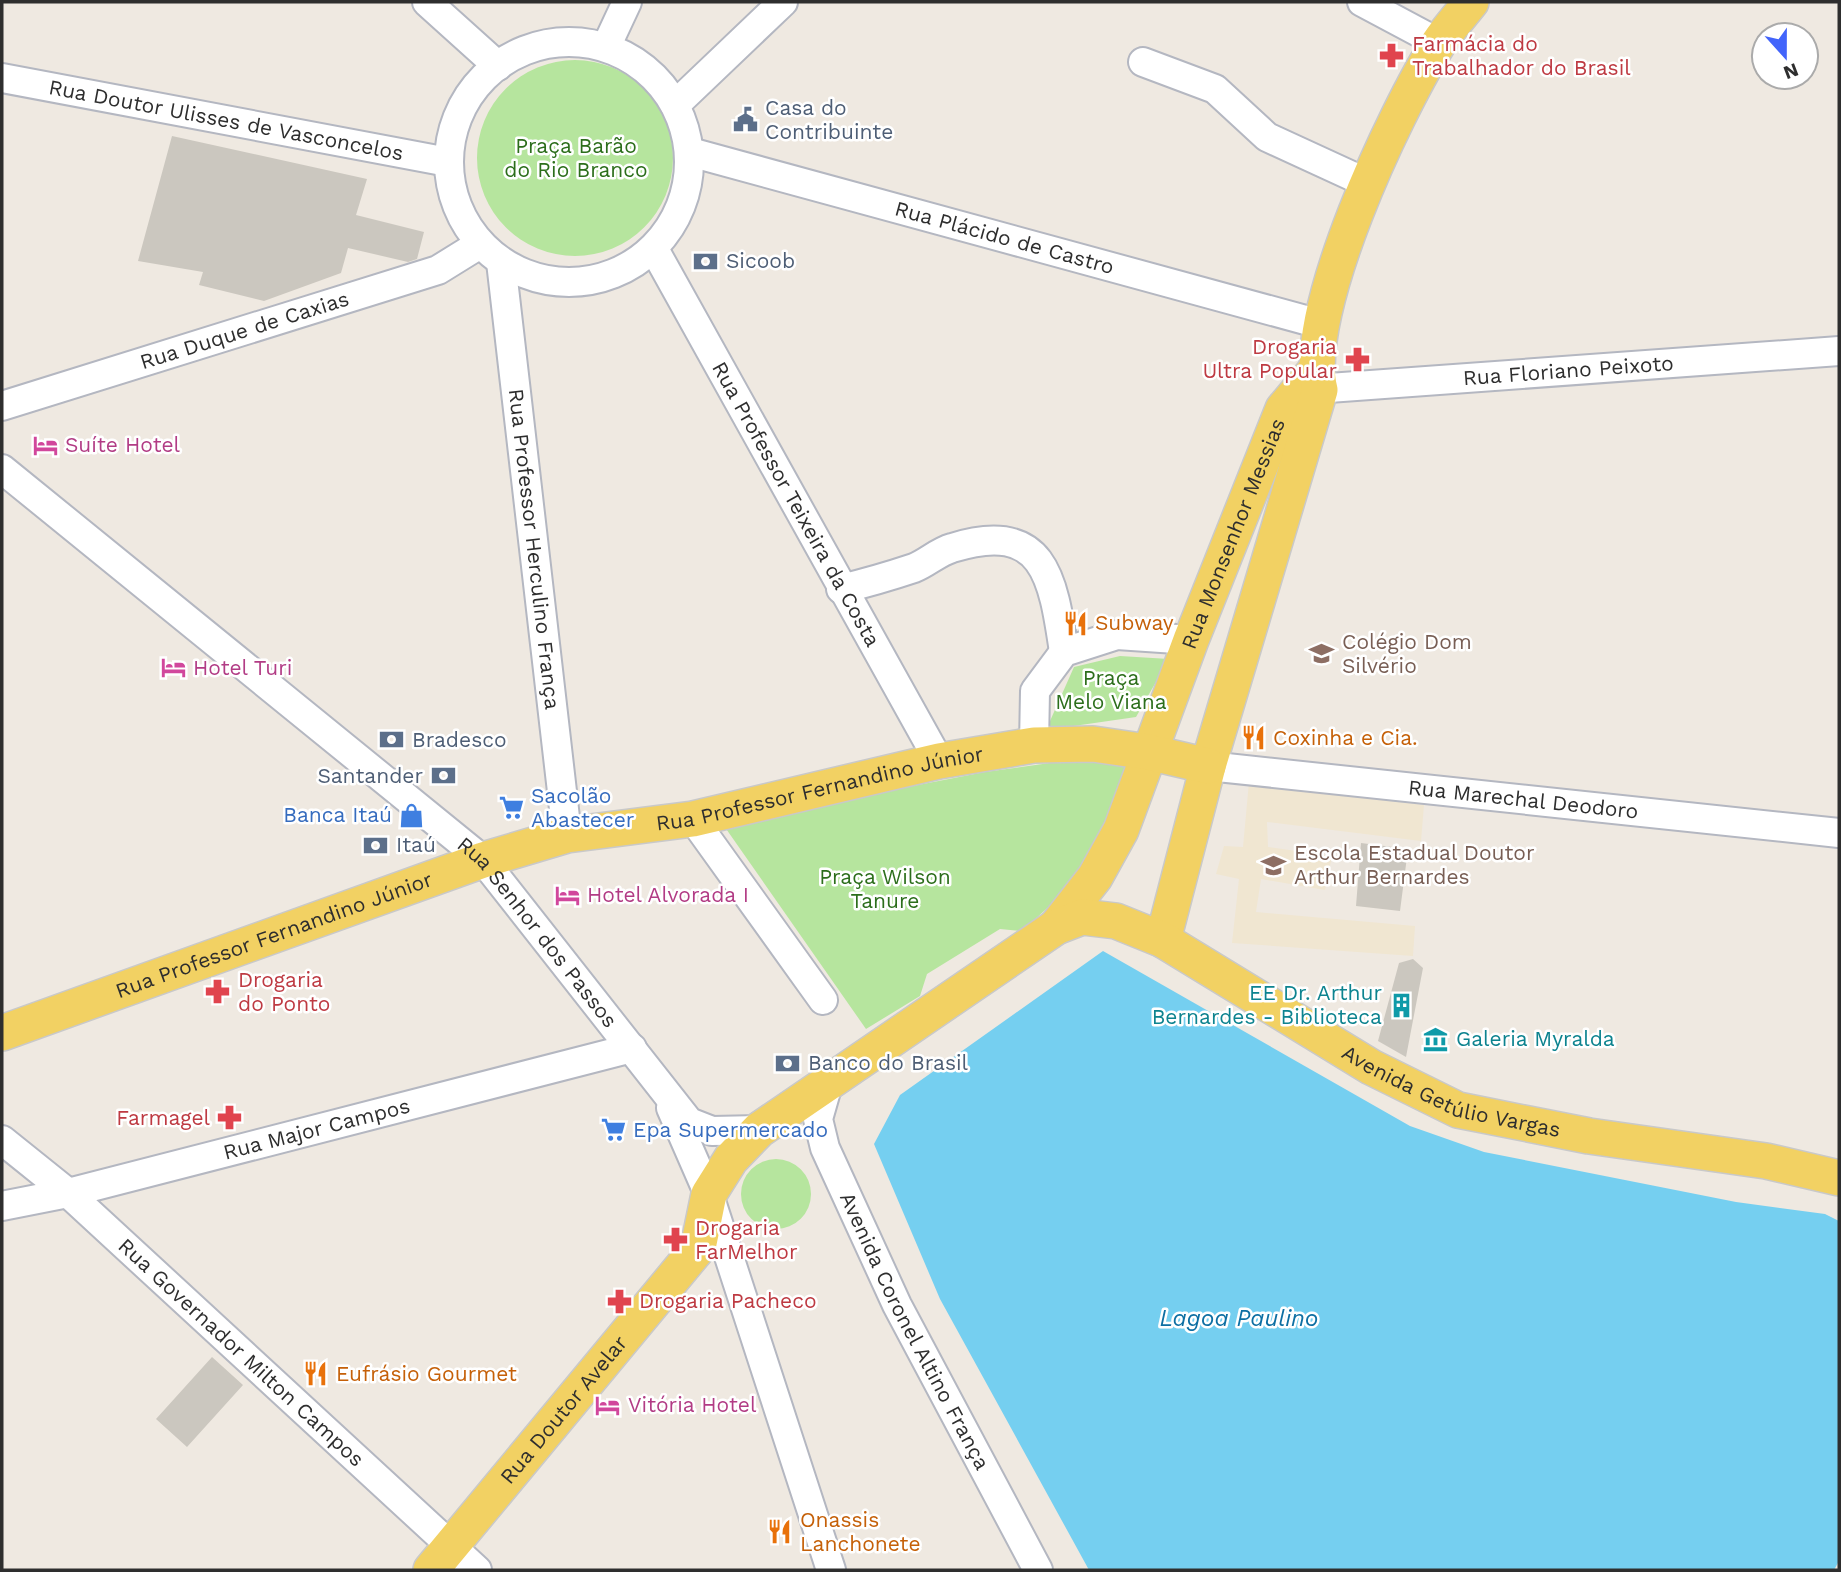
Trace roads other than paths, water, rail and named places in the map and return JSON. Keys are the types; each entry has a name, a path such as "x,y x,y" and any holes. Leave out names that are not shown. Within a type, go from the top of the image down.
{"main road":[{"name":"Rua Monsenhor Messias","path":"1163,940 1311,384 1320,324 1367,183 1439,43 1471,2"},
{"name":"Rua Monsenhor Messias","path":"1056,927 1095,877 1121,830 1191,640 1283,409 1311,384"},
{"name":"Rua Professor Fernandino Júnior","path":"2,1032 484,860 567,835 693,819 939,761 1034,745 1093,744 1148,752 1208,766"},
{"name":"Avenida Getúlio Vargas","path":"1056,927 1082,917 1105,920 1163,940 1371,1067 1458,1110 1589,1136 1766,1161 1839,1178"},
{"path":"708,1193 731,1159 759,1130 1056,927"},
{"name":"Rua Doutor Avelar","path":"441,1559 698,1248 708,1193"}],"street":[{"path":"427,2 498,66"},
{"path":"606,47 627,2"},
{"path":"675,105 783,2"},
{"path":"1362,2 1439,43"},
{"path":"568,42 606,47 634,60 657,80 675,105 690,152 686,193 668,230 654,249 632,265 607,277 570,282 534,278 491,253 459,210 452,192 448,162 452,134 462,108 477,85 498,66 531,48 568,42"},
{"path":"1143,62 1215,89 1267,136 1367,183"},
{"name":"Rua Doutor Ulisses de Vasconcelos","path":"2,78 448,162"},
{"name":"Rua Plácido de Castro","path":"690,152 1320,324"},
{"name":"Rua Professor Teixeira da Costa","path":"654,249 939,761"},
{"name":"Rua Duque de Caxias","path":"2,406 491,253"},
{"name":"Rua Professor Herculino França","path":"491,253 567,835"},
{"name":"Rua Floriano Peixoto","path":"1311,384 1839,351"},
{"name":"Rua Senhor dos Passos","path":"2,470 484,860 689,1122 712,1132 759,1130"},
{"path":"841,589 915,567 943,551 966,543 985,540 1019,543 1029,549 1047,576 1064,652"},
{"path":"1034,745 1035,691 1064,652 1116,635 1191,640"},
{"name":"Rua Marechal Deodoro","path":"1208,766 1839,833"},
{"path":"693,819 823,1000"},
{"name":"Rua Major Campos","path":"2,1206 68,1194 632,1048"},
{"name":"Avenida Coronel Altino França","path":"828,1084 818,1119 825,1148 897,1304 1038,1570"},
{"name":"Rua Senhor dos Passos","path":"666,1096 708,1193 831,1570"},
{"name":"Rua Governador Milton Campos","path":"2,1140 68,1194 441,1559 477,1570"}],"water":[{"name":"Lagoa Paulino","path":"1103,951 1410,1126 1484,1152 1736,1202 1825,1214 1839,1221 1839,1561 1834,1570 1089,1570 940,1299 874,1144 900,1095"}],"place":[{"name":"Farmácia do Trabalhador do Brasil","path":"1392,56"},
{"name":"Casa do Contribuinte","path":"745,120"},
{"name":"Sicoob","path":"706,261"},
{"name":"Drogaria Ultra Popular","path":"1357,359"},
{"name":"Suíte Hotel","path":"45,445"},
{"name":"Subway","path":"1075,623"},
{"name":"Colégio Dom Silvério","path":"1322,654"},
{"name":"Hotel Turi","path":"173,668"},
{"name":"Coxinha e Cia.","path":"1253,738"},
{"name":"Bradesco","path":"392,740"},
{"name":"Santander","path":"443,776"},
{"name":"Sacolão Abastecer","path":"511,808"},
{"name":"Banca Itaú","path":"412,815"},
{"name":"Itaú","path":"376,845"},
{"name":"Escola Estadual Doutor Arthur Bernardes","path":"1274,865"},
{"name":"Hotel Alvorada I","path":"567,895"},
{"name":"Drogaria do Ponto","path":"218,992"},
{"name":"EE Dr. Arthur Bernardes - Biblioteca","path":"1402,1005"},
{"name":"Galeria Myralda","path":"1436,1039"},
{"name":"Banco do Brasil","path":"788,1063"},
{"name":"Farmagel","path":"230,1118"},
{"name":"Epa Supermercado","path":"613,1130"},
{"name":"Drogaria FarMelhor","path":"675,1240"},
{"name":"Drogaria Pacheco","path":"619,1301"},
{"name":"Eufrásio Gourmet","path":"316,1374"},
{"name":"Vitória Hotel","path":"608,1405"},
{"name":"Onassis Lanchonete","path":"780,1532"}],"park label":[{"name":"Praça Barão do Rio Branco","path":"576,158"},
{"name":"Praça Melo Viana","path":"1111,690"},
{"name":"Praça Wilson Tanure","path":"885,889"}]}
